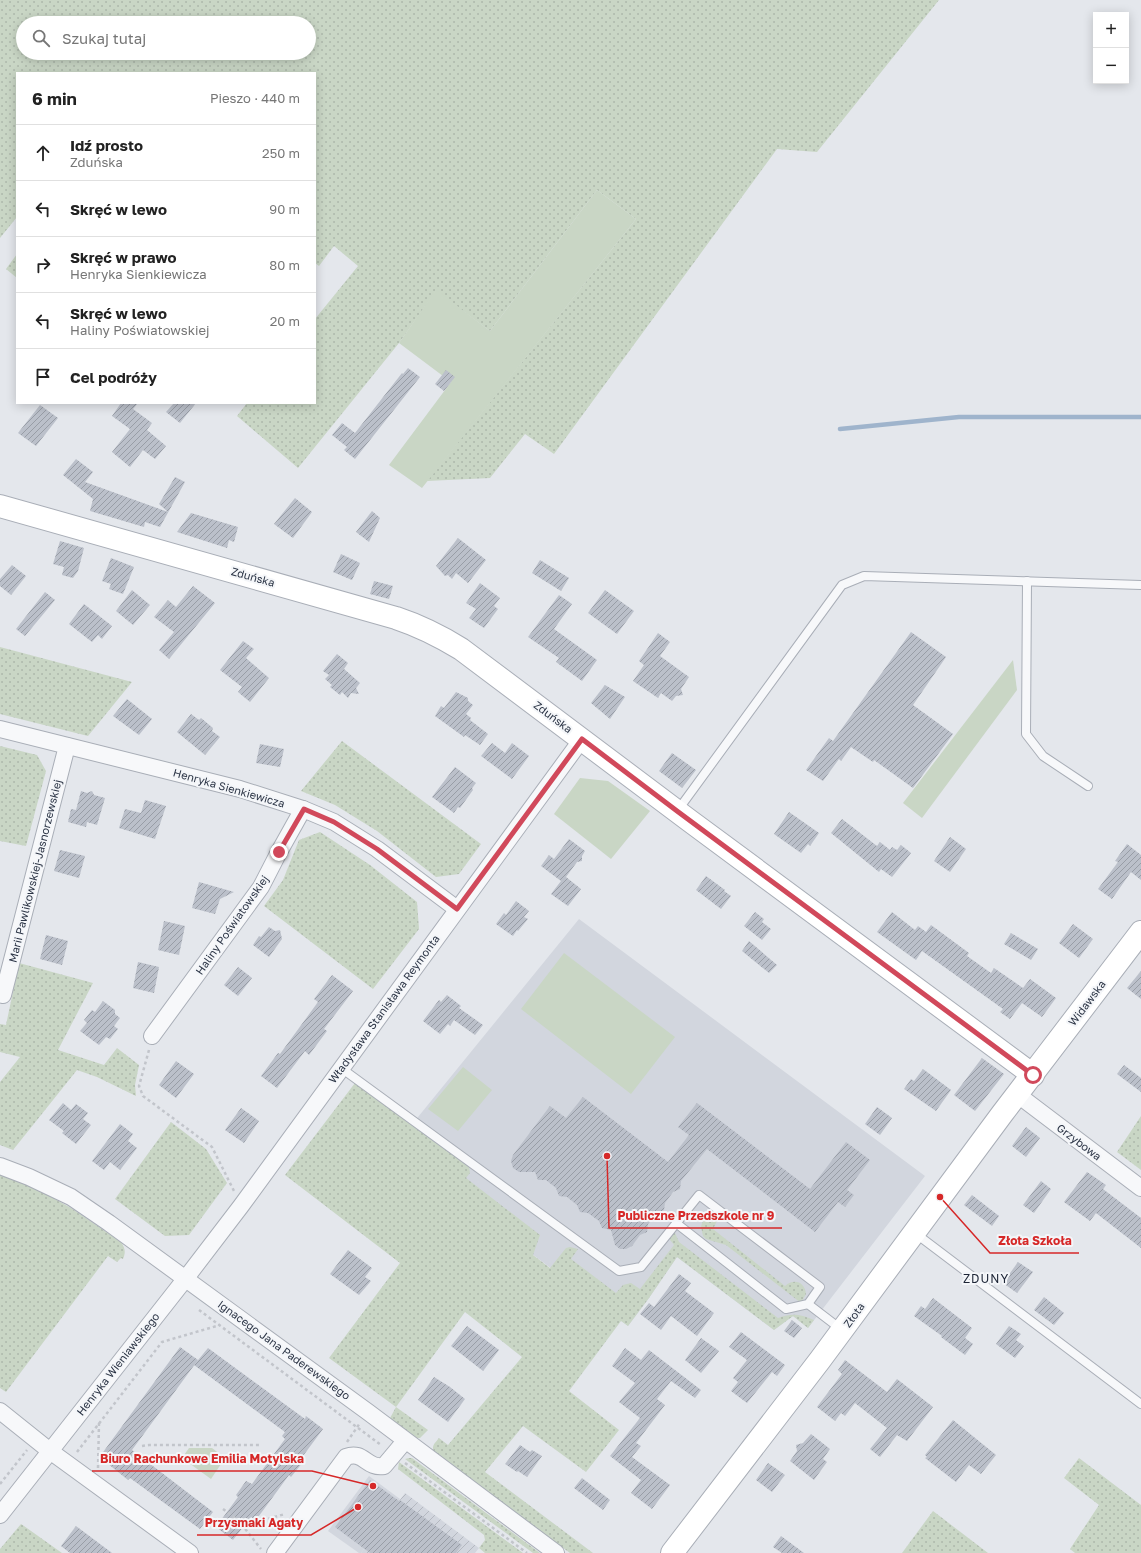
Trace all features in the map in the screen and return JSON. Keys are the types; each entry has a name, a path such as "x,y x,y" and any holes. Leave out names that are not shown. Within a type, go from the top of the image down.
{"street":[{"name":"Zduńska","path":"0,506 389,616 422,627 439,635 461,649 1033,1075"},
{"name":"Henryka Sienkiewicza","path":"0,728 240,789 304,809 334,822 377,849 457,909"},
{"name":"Władysława Stanisława Reymonta","path":"186,1278 241,1206 582,739"},
{"name":"Marii Pawlikowskiej-Jasnorzewskiej","path":"3,995 68,746"},
{"name":"Haliny Poświatowskiej","path":"152,1036 261,887 304,809"},
{"name":"Widawska","path":"1033,1075 1141,932"},
{"name":"Złota","path":"672,1553 842,1330 1033,1075"},
{"name":"Grzybowa","path":"1018,1095 1141,1188"},
{"name":"Ignacego Jana Paderewskiego","path":"0,1166 29,1177 71,1197 109,1223 186,1278 556,1553"},
{"name":"Henryka Wieniawskiego","path":"0,1515 186,1278"},
{"path":"0,1411 50,1451 190,1553"},
{"path":"275,1553 325,1487 346,1456 352,1454 358,1455 374,1466 384,1466 405,1441"}],"lane":[{"path":"677,811 842,585 864,576 1141,585"},
{"path":"1027,581 1026,734 1043,756 1088,786"},
{"path":"341,1068 619,1271 640,1267 676,1223 699,1195 820,1287 808,1304 786,1309 676,1223"},
{"path":"914,1232 1141,1404"},
{"path":"808,1304 842,1330"}],"path":[{"path":"152,1036 138,1086 143,1096 212,1147 230,1180 241,1206"},
{"path":"197,1308 527,1553"},
{"path":"68,1464 162,1342 220,1325"},
{"path":"97,1486 99,1423"},
{"path":"0,1484 35,1439"},
{"path":"142,1446 259,1444"},
{"path":"223,1509 239,1521 264,1553"},
{"path":"239,1521 257,1522 288,1513"}],"shaded area":[{"path":"579,919 925,1176 808,1328 793,1316 774,1330 677,1257 628,1326 392,1149"},
{"path":"369,1476 400,1499 361,1553 359,1553 328,1531"},
{"path":"405,1493 479,1548 475,1553 361,1553"}],"green space":[{"path":"0,0 939,0 817,152 777,149 554,454 525,434 490,478 427,481 636,219 597,190 490,331 436,291 399,343 298,468 237,416 246,404 316,404 316,318 358,266 334,246 319,266 316,264 316,72 16,72 16,218 0,238"},
{"path":"597,190 636,219 422,488 389,465 451,382 399,343 436,290 490,331"},
{"path":"16,255 16,277 6,269"},
{"path":"0,647 132,682 88,736 0,714"},
{"path":"1013,660 1017,690 922,818 903,803"},
{"path":"342,741 481,844 459,874 436,877 377,831 335,805 301,791"},
{"path":"0,746 37,755 46,771 26,846 0,841"},
{"path":"580,778 608,781 650,811 611,859 554,814"},
{"path":"320,832 370,865 417,902 419,929 373,989 264,906 283,880 299,840"},
{"path":"564,953 675,1037 631,1094 521,1009"},
{"path":"19,963 93,983 58,1050 104,1065 117,1048 139,1065 135,1085 136,1096 97,1077 77,1070 13,1150 0,1145 0,1082 20,1057 0,1052 0,1024 6,1025"},
{"path":"463,1067 492,1090 458,1131 428,1109"},
{"path":"355,1083 469,1167 470,1173 466,1178 540,1235 533,1255 550,1268 566,1248 570,1247 578,1249 571,1259 616,1293 623,1285 631,1283 640,1289 674,1245 667,1236 671,1233 675,1233 679,1242 778,1318 788,1315 796,1315 814,1320 808,1328 793,1316 774,1330 677,1257 628,1326 621,1321 569,1391 619,1430 586,1472 523,1426 485,1472 593,1553 570,1553 434,1452 433,1446 439,1438 448,1445 522,1357 465,1312 396,1407 329,1358 400,1263 285,1175"},
{"path":"1141,1116 1141,1170 1117,1152"},
{"path":"171,1122 206,1149 227,1183 189,1235 165,1236 115,1199"},
{"path":"0,1175 37,1189 71,1208 121,1242 125,1252 123,1259 121,1258 117,1262 108,1256 6,1392 0,1388"},
{"path":"714,1217 718,1219 713,1229 785,1286 792,1282 798,1282 801,1284 804,1287 806,1294 801,1303 726,1245 706,1239 703,1236 701,1227 702,1223 705,1220"},
{"path":"396,1407 428,1430 420,1438 413,1438 389,1420"},
{"path":"189,1448 212,1448 225,1458 211,1479 182,1458"},
{"path":"412,1458 540,1553 533,1553 405,1459"},
{"path":"1079,1458 1141,1505 1141,1553 1075,1553 1070,1549 1099,1505 1064,1478"},
{"path":"399,1462 523,1553 485,1553 479,1548 485,1540 484,1535 398,1469"},
{"path":"933,1511 988,1553 902,1553"},
{"path":"21,1524 62,1553 0,1553 0,1549"}],"building":[{"path":"408,368 420,377 355,459 344,450 347,447 332,435 342,423 355,433 402,373 403,374"},
{"path":"446,370 455,377 444,391 435,384"},
{"path":"120,404 137,404 133,409 152,423 147,430 166,446 155,459 143,450 130,467 112,452 130,429 112,416"},
{"path":"173,404 195,404 180,423 166,412"},
{"path":"40,405 58,418 36,446 18,433"},
{"path":"76,459 93,472 85,482 168,512 159,504 175,477 185,482 160,527 145,522 144,527 90,511 93,499 63,475"},
{"path":"295,498 312,512 293,538 274,524"},
{"path":"372,511 380,518 369,542 356,532"},
{"path":"191,513 238,527 234,542 229,540 227,548 177,532"},
{"path":"458,538 486,560 468,583 456,573 452,579 448,575 445,576 436,566"},
{"path":"60,541 84,548 78,571 73,578 62,575 64,567 53,564"},
{"path":"341,554 360,563 352,580 333,572"},
{"path":"111,558 134,567 123,594 109,589 111,584 102,581"},
{"path":"540,560 569,578 561,591 532,573"},
{"path":"12,565 26,576 11,595 0,586 0,579"},
{"path":"374,581 393,586 389,599 370,594"},
{"path":"480,583 500,598 494,606 498,609 484,628 469,618 476,609 466,603"},
{"path":"193,586 215,603 169,659 159,650 174,632 154,617 168,600 176,607"},
{"path":"132,590 150,605 133,625 116,611"},
{"path":"605,590 634,611 617,634 588,613"},
{"path":"45,592 55,600 25,636 16,629"},
{"path":"559,595 572,604 554,629 597,660 582,681 556,662 559,658 528,637"},
{"path":"84,604 112,626 102,639 98,635 92,642 69,624"},
{"path":"911,632 946,657 913,705 953,734 913,788 874,760 873,762 851,747 841,761 839,759 823,781 806,770 829,738 833,741"},
{"path":"658,633 670,642 660,656 689,677 681,689 683,695 676,696 672,701 661,693 658,698 633,681 644,665 639,661"},
{"path":"243,641 254,649 246,658 269,678 250,702 238,692 242,687 220,670"},
{"path":"337,654 348,663 344,669 360,683 356,688 359,694 351,693 348,698 342,692 340,695 330,687 332,685 325,679 329,675 323,671"},
{"path":"605,685 625,697 610,719 591,703"},
{"path":"456,692 468,698 468,701 473,705 466,714 471,718 470,720 488,734 480,745 465,735 464,737 435,716 441,706 444,708"},
{"path":"127,699 152,719 139,735 113,716"},
{"path":"191,714 199,720 201,718 213,728 212,731 220,737 205,755 177,732"},
{"path":"492,743 505,753 512,743 529,756 512,779 481,756"},
{"path":"260,744 284,749 280,767 256,763"},
{"path":"672,753 696,770 682,788 659,771"},
{"path":"455,767 476,783 472,788 473,790 460,808 458,807 454,813 432,797"},
{"path":"81,791 87,793 92,791 94,795 105,798 97,825 87,822 86,827 68,822 71,809 76,810"},
{"path":"145,800 166,806 155,839 119,828 125,809 141,813"},
{"path":"789,812 819,833 810,846 808,844 801,853 774,834"},
{"path":"842,819 877,846 880,842 890,850 892,847 897,850 901,845 911,853 892,877 881,869 879,872 831,833"},
{"path":"950,837 966,849 950,872 934,861"},
{"path":"569,839 585,851 582,856 582,861 577,862 566,877 581,889 568,906 551,894 561,881 541,866 549,855 554,859"},
{"path":"1127,844 1141,855 1141,880 1131,872 1112,899 1098,889 1118,862 1115,861"},
{"path":"60,850 85,856 79,878 54,871"},
{"path":"706,876 731,896 721,909 696,890"},
{"path":"199,882 234,892 220,899 215,914 192,908"},
{"path":"516,901 529,911 524,917 528,919 513,936 496,924 504,913 506,915"},
{"path":"755,912 764,919 762,922 771,929 762,940 744,926"},
{"path":"892,912 915,930 918,926 926,932 931,925 969,953 967,956 991,973 994,968 1023,988 1030,979 1056,998 1042,1017 1022,1003 1010,1019 1000,1012 1003,1009 922,951 916,960 877,932"},
{"path":"164,921 185,926 179,955 158,950"},
{"path":"1073,924 1093,939 1079,958 1059,943"},
{"path":"269,927 275,931 280,930 282,939 269,957 253,945 259,936 261,937"},
{"path":"1011,933 1038,949 1031,960 1004,944"},
{"path":"46,935 68,941 62,965 40,959"},
{"path":"749,941 777,965 769,973 742,951"},
{"path":"138,962 159,967 154,993 133,988"},
{"path":"238,967 252,978 238,996 224,985"},
{"path":"1141,971 1141,999 1127,988"},
{"path":"332,975 353,991 324,1029 327,1031 309,1055 305,1051 277,1088 261,1076 278,1053 280,1054 318,1002 314,999"},
{"path":"447,995 461,1006 459,1008 483,1025 475,1035 454,1020 450,1026 448,1024 440,1034 423,1021 439,1000 441,1002"},
{"path":"103,1001 115,1010 115,1014 120,1018 114,1026 118,1029 110,1039 106,1037 99,1045 80,1031 87,1023 84,1020 92,1010 95,1012"},
{"path":"982,1058 1004,1074 975,1111 954,1095"},
{"path":"176,1061 194,1074 176,1098 159,1085"},
{"path":"1124,1065 1141,1078 1141,1092 1117,1074"},
{"path":"923,1069 951,1090 936,1111 904,1089 911,1079 914,1081"},
{"path":"583,1097 668,1162 689,1135 678,1127 697,1103 810,1189 846,1142 870,1160 847,1190 854,1195 845,1207 838,1202 815,1232 707,1149 681,1181 680,1189 673,1192 665,1203 664,1210 656,1214 648,1224 647,1232 640,1235 632,1246 626,1249 620,1249 615,1245 611,1230 602,1228 599,1221 588,1213 580,1212 577,1205 567,1197 559,1196 556,1188 546,1180 538,1180 535,1172 519,1172 513,1168 511,1161 513,1155 550,1106 566,1118"},
{"path":"63,1103 71,1110 76,1104 88,1113 83,1119 91,1125 76,1144 62,1133 64,1131 49,1120"},
{"path":"877,1107 892,1118 880,1135 865,1124"},
{"path":"241,1108 259,1121 244,1143 225,1130"},
{"path":"120,1124 133,1134 128,1141 137,1148 120,1170 110,1162 104,1170 92,1161"},
{"path":"1026,1127 1040,1138 1026,1157 1012,1146"},
{"path":"1087,1172 1106,1185 1103,1189 1141,1218 1141,1248 1096,1213 1090,1221 1064,1202"},
{"path":"1041,1181 1051,1189 1034,1213 1023,1205"},
{"path":"972,1195 999,1216 992,1226 964,1205"},
{"path":"348,1250 372,1268 365,1277 371,1281 359,1295 330,1274"},
{"path":"1018,1262 1033,1272 1017,1293 1003,1283"},
{"path":"679,1274 691,1283 685,1291 714,1313 697,1336 671,1316 661,1330 640,1314 649,1303 654,1307"},
{"path":"1044,1297 1064,1313 1054,1325 1034,1310"},
{"path":"933,1298 972,1328 965,1338 973,1344 965,1355 914,1316 921,1306 925,1309"},
{"path":"792,1320 802,1328 794,1338 784,1331"},
{"path":"467,1326 499,1350 483,1371 451,1346"},
{"path":"1009,1326 1021,1334 1016,1340 1024,1346 1015,1358 996,1344"},
{"path":"741,1332 785,1365 777,1376 772,1372 747,1403 731,1391 738,1382 733,1378 747,1360 729,1347"},
{"path":"701,1338 719,1351 701,1373 685,1360"},
{"path":"180,1347 198,1360 132,1450 213,1512 200,1529 130,1478 128,1480 107,1463 109,1460 101,1455"},
{"path":"208,1348 305,1419 306,1416 323,1429 300,1460 303,1462 291,1477 289,1475 256,1520 251,1517 233,1540 216,1527 238,1497 236,1495 246,1481 252,1484 285,1439 282,1436 285,1432 194,1365"},
{"path":"625,1348 641,1360 649,1350 701,1390 695,1398 671,1381 657,1399 665,1405 636,1443 641,1446 632,1457 670,1485 652,1509 631,1493 641,1480 610,1456 640,1418 619,1402 635,1383 612,1366"},
{"path":"845,1360 887,1392 897,1379 933,1407 907,1441 897,1435 880,1457 870,1449 887,1428 855,1403 845,1416 841,1413 835,1421 817,1407 842,1374 838,1370"},
{"path":"434,1377 465,1399 448,1422 418,1400"},
{"path":"953,1420 996,1455 981,1474 969,1465 956,1482 925,1458 927,1457 925,1455"},
{"path":"811,1434 830,1449 823,1459 827,1462 814,1480 790,1461 797,1451 796,1445 803,1443"},
{"path":"520,1445 530,1452 532,1450 542,1456 527,1477 505,1464"},
{"path":"768,1463 785,1475 772,1492 756,1480"},
{"path":"582,1478 610,1500 603,1510 574,1488"},
{"path":"370,1480 462,1545 456,1553 370,1553 335,1527"},
{"path":"76,1526 112,1553 70,1553 61,1546"},
{"path":"781,1536 804,1553 782,1553 773,1547"}],"waterway":[{"path":"840,429 959,417 1141,417"}],"place":[{"name":"Publiczne Przedszkole nr 9","path":"607,1156"},
{"name":"Złota Szkoła","path":"940,1197"},
{"name":"Biuro Rachunkowe Emilia Motylska","path":"373,1486"},
{"name":"Przysmaki Agaty","path":"358,1507"}],"district":[{"name":"ZDUNY","path":"986,1279"}],"route":[{"path":"279,852 304,809 334,822 377,849 457,909 582,739 1033,1075"}]}
